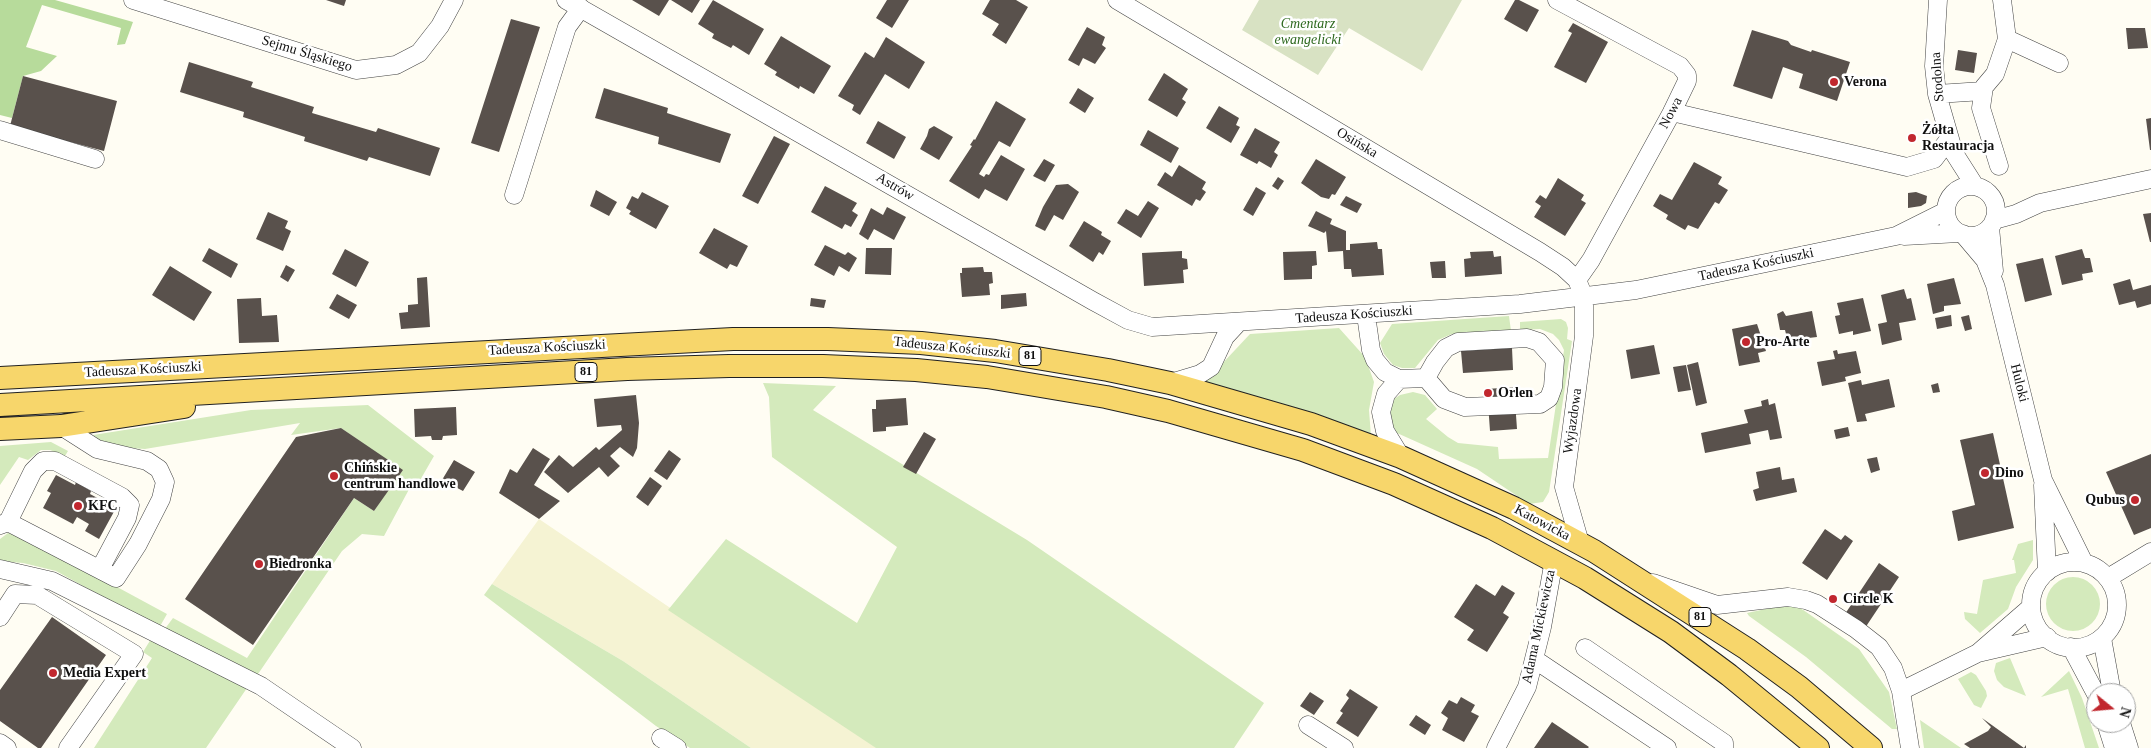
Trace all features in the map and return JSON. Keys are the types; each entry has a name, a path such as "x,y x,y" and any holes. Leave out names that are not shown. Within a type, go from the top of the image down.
{"main road":[{"name":"Tadeusza Kościuszki","path":"0,378 625,343 828,338 995,351 1099,368 1170,383"},
{"name":"Tadeusza Kościuszki","path":"0,405 627,369 823,366 987,377 1106,397 1168,411"},
{"name":"Katowicka","path":"1170,383 1311,424 1401,457 1514,508 1580,543 1754,655 1799,687 1871,748"},
{"path":"0,429 60,426 195,406 250,391"},
{"name":"Katowicka","path":"1168,411 1303,450 1394,484 1492,528 1554,560 1671,632 1735,680 1818,748"}],"street":[{"name":"Sejmu Śląskiego","path":"133,0 356,70 396,65 419,53 440,26 454,0"},
{"name":"Osińska","path":"1117,0 1540,252 1563,267 1577,280 1584,297"},
{"name":"Nowa","path":"1558,0 1680,66 1687,75 1687,80 1672,112 1592,260 1577,280"},
{"name":"Stodolna","path":"1938,0 1934,66 1937,94 1952,146 1954,193"},
{"path":"1999,166 1981,108 1983,91 1995,74 2007,39 2002,0"},
{"path":"514,195 573,4"},
{"name":"Astrów","path":"573,4 1128,320 1144,326 1162,328 1238,323"},
{"path":"2007,39 2059,63"},
{"path":"1937,94 1983,91"},
{"path":"1672,112 1907,167 1934,159 1952,146"},
{"path":"0,130 95,159"},
{"name":"Stodolna","path":"1952,146 1975,186"},
{"path":"1992,223 1996,210 1994,200 1986,190 1975,186 1963,187 1954,193 1948,201 1946,211 1950,224 1961,233 1977,235 1992,223 2034,205 2151,179"},
{"path":"1994,200 2034,205"},
{"name":"Tadeusza Kościuszki","path":"1896,236 1946,211"},
{"name":"Huloki","path":"1992,223 1995,285"},
{"name":"Tadeusza Kościuszki","path":"1170,383 1200,374 1211,367 1224,337 1238,323 1520,304 1584,297 1636,290 1896,236 1915,237 1961,233"},
{"name":"Huloki","path":"1961,233 1985,260 1995,285 2043,480 2047,572"},
{"name":"Wyjazdowa","path":"1580,543 1564,487 1584,336 1584,297"},
{"path":"1366,314 1375,360 1385,372 1399,379 1426,378"},
{"path":"1527,338 1538,342 1555,360 1556,372 1553,387 1549,398 1540,404 1466,407 1444,399 1426,378 1446,348 1458,342 1527,338"},
{"path":"1399,379 1386,394 1381,412 1385,431 1401,457"},
{"path":"60,426 96,449 147,461 159,469 164,482 161,499 138,544 116,578 4,523 33,471 43,460 55,461 122,497 130,505 127,518 100,569"},
{"name":"Huloki","path":"2043,480 2084,563"},
{"path":"2108,578 2151,552"},
{"name":"Adama Mickiewicza","path":"1496,748 1527,688 1554,560"},
{"path":"2084,563 2100,570 2114,588 2117,609 2112,625 2102,638 2088,646 2071,647 2058,644 2047,638 2038,627 2032,607 2037,584 2047,572 2061,564 2084,563"},
{"path":"0,569 52,581 261,686 352,748"},
{"path":"1640,580 1717,605 1788,597 1817,604 1856,628 1879,647 1894,668 1901,691 1910,748"},
{"path":"0,617 15,594 37,595 134,654 68,748"},
{"path":"1978,653 2032,607"},
{"path":"1901,691 1978,653 2047,638"},
{"path":"2102,638 2110,683"},
{"path":"2071,647 2090,683"},
{"path":"1585,648 1724,743 1724,748"},
{"path":"1534,659 1667,748"},
{"path":"1308,726 1344,748"},
{"path":"2109,733 2114,748"},
{"path":"2124,733 2129,748"},
{"path":"661,738 677,748"},
{"path":"0,743 7,748"}],"shaded area":[{"path":"539,519 877,748 751,748 623,661 492,584"}],"green space":[{"path":"0,0 55,0 133,22 125,44 117,45 121,28 42,5 26,47 57,56 41,71 23,76 12,118 0,115"},
{"name":"Cmentarz ewangelicki","path":"1259,0 1462,0 1422,71 1349,28 1318,75 1242,30"},
{"path":"1509,316 1511,331 1452,334 1438,340 1415,368 1402,368 1393,365 1384,354 1380,343 1392,324"},
{"path":"1561,319 1566,322 1568,328 1567,339 1572,341 1549,492 1543,502 1529,504 1477,469 1397,433 1389,419 1390,409 1394,399 1400,395 1413,392 1425,395 1437,409 1426,419 1458,443 1498,447 1499,459 1548,458 1564,350 1559,340 1553,334 1540,329 1520,330 1520,322"},
{"path":"1339,328 1365,357 1374,382 1369,410 1371,436 1205,382 1250,334"},
{"path":"763,383 836,386 813,410 1027,540 1264,703 1234,748 876,748 668,610 726,539 857,623 897,547 772,457 769,397"},
{"path":"368,405 434,456 419,482 414,480 384,536 362,534 342,551 256,677 164,630 173,618 247,658 354,498 374,511 401,470 341,428 291,435 300,423 145,449 115,447 105,444 93,435 251,410"},
{"path":"51,442 68,451 65,456 50,450 41,450 28,460 19,457 0,485 0,446"},
{"path":"8,533 21,535 167,614 159,628 56,571 23,563 0,561 0,539"},
{"path":"2033,540 2033,560 2016,587 2008,609 1980,633 1965,619 1964,612 1977,614 1983,580 2016,573 2014,560 2012,560 2018,544"},
{"path":"2073,577 2092,585 2100,604 2092,623 2073,631 2054,623 2046,604 2054,585"},
{"path":"492,584 623,661 751,748 690,748 656,726 484,595"},
{"path":"1780,606 1799,607 1859,649 1889,692 1897,729 1892,729 1806,657 1747,613"},
{"path":"151,639 247,688 206,748 94,748 152,658 143,652"},
{"path":"2010,658 2026,696 2004,687 1997,680 1994,671 1996,663"},
{"path":"2069,671 2086,710 2086,733 2094,733 2099,748 2085,748 2068,689 2041,697"},
{"path":"1971,672 1976,675 1986,691 1987,696 1981,708 1974,705 1958,679"},
{"path":"1920,720 1961,748 1924,748"}],"building":[{"path":"326,0 346,0 344,6"},
{"path":"632,0 669,0 659,16"},
{"path":"671,0 700,0 692,13"},
{"path":"713,0 764,29 749,55 733,45 731,48 712,38 714,34 698,24"},
{"path":"887,0 909,0 892,28 876,18"},
{"path":"990,0 1016,0 1028,7 1006,44 992,35 999,24 982,14"},
{"path":"1515,0 1519,0 1539,10 1527,32 1504,19"},
{"path":"511,19 540,27 499,152 471,143"},
{"path":"1573,23 1608,42 1586,83 1554,67 1572,33 1568,31"},
{"path":"1087,27 1105,37 1102,45 1106,48 1095,64 1083,58 1079,66 1068,60"},
{"path":"2126,28 2145,28 2148,48 2128,49"},
{"path":"1752,30 1788,41 1791,45 1811,52 1812,50 1850,62 1837,101 1799,88 1803,74 1783,67 1772,99 1733,86"},
{"path":"781,36 831,66 814,94 800,86 799,89 775,75 777,72 764,64"},
{"path":"886,37 925,62 909,89 885,74 860,115 852,110 854,105 838,96 865,52 874,58"},
{"path":"1958,50 1977,53 1974,73 1955,70"},
{"path":"189,62 253,82 251,87 314,107 312,113 376,132 378,128 440,148 430,176 369,157 367,161 304,141 305,137 243,117 244,112 180,92"},
{"path":"1164,73 1188,89 1182,99 1186,102 1177,117 1148,100"},
{"path":"23,76 117,101 104,151 10,126"},
{"path":"604,88 668,108 667,113 731,134 720,163 658,144 659,137 595,118"},
{"path":"1078,88 1094,98 1085,113 1069,103"},
{"path":"996,101 1026,119 1010,147 999,141 979,174 984,177 986,174 989,175 1001,155 1025,169 1007,201 985,189 979,199 949,181 972,146 970,145 975,140"},
{"path":"1219,106 1239,118 1236,125 1240,127 1231,143 1206,128"},
{"path":"2151,118 2151,150 2150,150 2146,119"},
{"path":"878,121 906,137 894,159 866,143"},
{"path":"934,126 953,137 939,160 920,149 929,129"},
{"path":"1255,128 1280,142 1274,152 1278,155 1271,168 1259,161 1257,164 1240,155"},
{"path":"1148,130 1179,148 1171,163 1140,145"},
{"path":"774,136 790,144 758,204 742,196"},
{"path":"1044,159 1055,165 1045,182 1033,176"},
{"path":"1316,159 1346,177 1335,195 1332,194 1329,199 1321,197 1301,183"},
{"path":"1694,162 1722,177 1718,184 1728,190 1719,204 1715,202 1698,229 1688,225 1685,230 1666,219 1668,215 1653,206 1660,194 1672,200"},
{"path":"1179,165 1206,182 1202,189 1206,192 1200,201 1196,199 1192,206 1157,185 1165,172 1172,177"},
{"path":"1278,177 1284,181 1278,190 1272,186"},
{"path":"1558,178 1584,195 1581,200 1586,203 1565,236 1534,217 1541,206 1535,202 1540,195 1546,199"},
{"path":"1068,184 1079,192 1063,220 1054,215 1045,231 1035,226 1043,207 1056,185"},
{"path":"825,186 857,203 852,211 858,215 851,227 845,224 842,229 811,212"},
{"path":"1256,187 1266,193 1253,216 1243,210"},
{"path":"596,190 617,202 609,216 590,206"},
{"path":"642,192 669,206 656,229 629,214 631,211 626,208 632,196 638,199"},
{"path":"1916,192 1927,196 1926,203 1921,206 1908,208 1908,193"},
{"path":"1346,196 1362,204 1357,213 1340,205"},
{"path":"1148,201 1159,208 1141,238 1117,223 1126,209 1138,216"},
{"path":"887,207 906,217 894,240 874,229 868,240 859,234 871,208 883,215"},
{"path":"1316,211 1332,219 1330,224 1346,231 1346,250 1350,250 1350,244 1377,242 1378,249 1382,249 1384,275 1352,277 1351,269 1344,269 1343,251 1328,252 1326,231 1324,233 1308,226"},
{"path":"268,212 288,221 285,228 291,231 283,251 256,239"},
{"path":"2151,213 2151,242 2150,242 2143,214"},
{"path":"1084,221 1102,232 1101,235 1111,241 1103,255 1099,252 1093,262 1069,246"},
{"path":"714,228 748,246 737,267 730,264 727,269 699,253"},
{"path":"825,245 845,255 848,252 857,258 849,272 839,266 834,276 814,265"},
{"path":"209,248 238,264 231,278 202,261"},
{"path":"866,248 892,248 891,275 865,274"},
{"path":"345,249 369,262 356,287 332,274"},
{"path":"2082,249 2085,258 2090,258 2093,272 2082,274 2083,280 2062,285 2055,256"},
{"path":"1182,251 1182,258 1187,259 1188,269 1183,270 1184,283 1144,286 1142,253"},
{"path":"1316,251 1317,265 1312,266 1312,279 1284,280 1283,252"},
{"path":"1493,251 1494,257 1501,256 1502,274 1465,277 1464,259 1471,258 1470,252"},
{"path":"2043,258 2052,295 2025,302 2016,264"},
{"path":"1445,261 1446,278 1432,278 1430,262"},
{"path":"286,265 295,270 288,282 280,277"},
{"path":"170,266 212,292 194,321 152,295"},
{"path":"983,267 984,272 992,272 993,283 989,284 990,295 962,297 960,273 962,273 962,268"},
{"path":"427,277 430,327 401,329 399,313 408,312 408,305 418,304 417,278"},
{"path":"1954,278 1961,304 1944,306 1944,311 1933,314 1927,284"},
{"path":"2130,279 2133,290 2151,285 2151,304 2137,308 2135,301 2119,305 2113,284"},
{"path":"1904,289 1907,299 1911,298 1916,320 1899,323 1902,340 1882,345 1878,324 1887,322 1881,295"},
{"path":"1026,293 1027,306 1001,309 1001,295"},
{"path":"337,294 357,305 349,319 329,308"},
{"path":"261,298 262,316 277,315 279,342 239,343 237,299"},
{"path":"811,298 826,300 824,308 810,306"},
{"path":"1863,298 1871,331 1853,335 1853,331 1839,334 1835,316 1840,315 1837,303"},
{"path":"1783,311 1786,316 1812,311 1817,337 1800,339 1800,344 1789,346 1785,330 1780,330 1777,314"},
{"path":"1951,315 1952,326 1937,329 1935,318"},
{"path":"1969,315 1972,329 1965,331 1961,317"},
{"path":"1757,324 1766,351 1758,353 1760,362 1739,366 1732,329"},
{"path":"1654,345 1660,374 1631,379 1626,350"},
{"path":"1512,348 1513,370 1463,373 1461,351"},
{"path":"1837,350 1838,354 1856,351 1861,373 1845,377 1846,381 1822,386 1817,362 1835,359 1833,351"},
{"path":"1698,362 1707,403 1696,406 1687,365"},
{"path":"1686,365 1691,390 1678,392 1673,367"},
{"path":"1889,379 1895,407 1865,414 1867,421 1857,422 1848,383 1861,380 1862,385"},
{"path":"1938,383 1940,392 1933,393 1931,385"},
{"path":"1514,387 1517,429 1490,431 1487,389"},
{"path":"636,395 639,423 637,448 633,457 620,447 610,456 620,466 608,477 599,467 568,493 544,472 559,455 573,467 596,447 599,450 622,430 621,425 597,427 594,399"},
{"path":"906,398 908,425 886,427 886,431 873,432 872,409 876,409 876,400"},
{"path":"1768,399 1769,405 1775,403 1782,438 1770,440 1768,430 1749,434 1751,444 1705,453 1701,433 1748,423 1744,410 1762,406 1761,401"},
{"path":"456,407 457,435 443,436 442,440 432,440 431,436 415,437 414,409"},
{"path":"1848,427 1850,436 1836,439 1834,430"},
{"path":"341,428 403,470 374,511 354,498 253,645 185,599 296,437"},
{"path":"924,432 936,439 916,474 903,467"},
{"name":"Dino","path":"1993,433 2014,528 1958,541 1952,511 1975,505 1960,440"},
{"path":"533,448 550,459 534,485 560,501 539,519 499,493 510,469 517,473"},
{"path":"669,450 681,459 667,480 654,471"},
{"name":"Qubus","path":"2151,454 2151,528 2134,535 2106,472"},
{"path":"1877,457 1880,470 1871,473 1867,459"},
{"path":"454,460 475,472 463,491 442,480"},
{"path":"1780,467 1782,480 1794,478 1797,492 1756,501 1753,490 1759,488 1756,472"},
{"name":"KFC","path":"56,475 75,485 76,482 91,491 90,494 103,501 104,498 116,508 99,539 85,531 89,524 77,517 73,524 43,508 51,493 47,491"},
{"path":"650,477 662,486 648,506 636,497"},
{"path":"1825,529 1841,540 1845,535 1853,541 1827,580 1802,563"},
{"path":"1879,563 1899,577 1865,628 1845,614"},
{"path":"1476,584 1495,596 1502,585 1515,593 1503,613 1509,617 1487,652 1467,640 1474,630 1454,617"},
{"name":"Media Expert","path":"52,617 106,655 41,748 38,748 0,721 0,690"},
{"path":"1350,689 1378,707 1358,737 1336,723 1343,713 1340,711 1349,698 1346,695"},
{"path":"1310,692 1324,701 1314,715 1300,706"},
{"path":"1461,697 1475,705 1471,712 1479,716 1464,742 1442,730 1448,718 1441,713 1449,700 1457,704"},
{"path":"1416,715 1431,725 1425,735 1409,725"},
{"path":"1982,718 2024,748 1970,748 1964,744 1988,731 1991,727"},
{"path":"1552,722 1589,747 1534,748"}],"place":[{"name":"Verona","path":"1834,82"},
{"name":"Żółta Restauracja","path":"1912,138"},
{"name":"Pro-Arte","path":"1746,342"},
{"name":"Orlen","path":"1488,393"},
{"name":"Dino","path":"1985,473"},
{"name":"Chińskie centrum handlowe","path":"334,476"},
{"name":"Qubus","path":"2135,500"},
{"name":"KFC","path":"78,506"},
{"name":"Biedronka","path":"259,564"},
{"name":"Circle K","path":"1833,599"},
{"name":"Media Expert","path":"53,673"}]}
